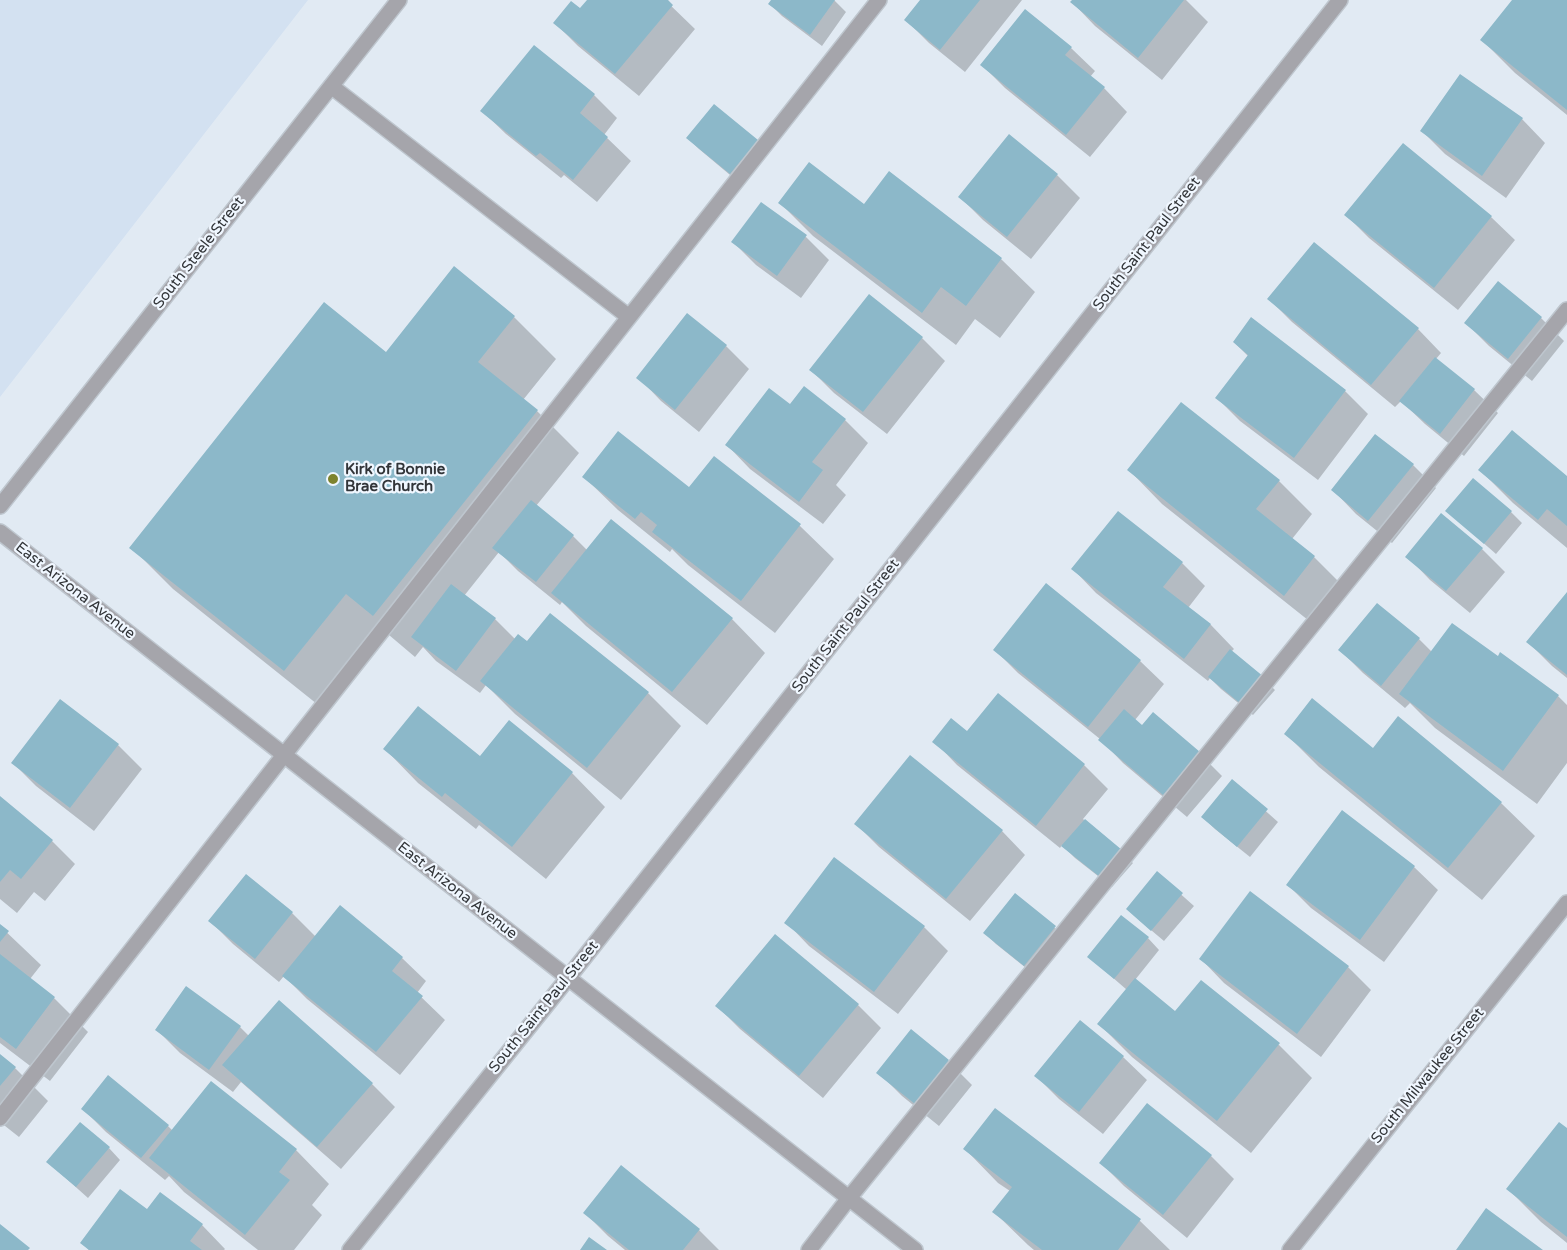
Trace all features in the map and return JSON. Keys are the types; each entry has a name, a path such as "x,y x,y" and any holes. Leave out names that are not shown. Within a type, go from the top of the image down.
{"street":[{"name":"South Steele Street","path":"0,507 399,0"},
{"path":"0,1118 879,0"},
{"name":"South Saint Paul Street","path":"350,1250 568,978 1340,0"},
{"path":"331,86 629,317"},
{"path":"809,1250 1567,310"},
{"name":"East Arizona Avenue","path":"0,532 915,1250"},
{"name":"South Milwaukee Street","path":"1290,1250 1567,903"}],"shaded area":[{"path":"0,0 308,0 0,397"}],"building":[{"path":"587,0 668,0 673,5 615,74 553,23 571,1 580,8"},
{"path":"771,0 835,0 810,35 768,4"},
{"path":"920,0 980,0 940,50 904,20"},
{"path":"1072,0 1184,0 1138,58 1070,2"},
{"path":"1512,0 1567,0 1567,110 1480,40"},
{"path":"1025,9 1072,47 1065,55 1105,87 1066,135 980,65"},
{"path":"534,45 595,94 580,113 608,137 573,180 540,153 536,156 480,111"},
{"path":"1460,74 1523,118 1482,176 1420,131"},
{"path":"714,104 758,140 730,174 686,138"},
{"path":"1009,134 1058,174 1007,237 958,197"},
{"path":"1403,143 1492,216 1434,288 1344,215"},
{"path":"809,162 864,204 889,171 1002,258 966,306 941,287 922,313 778,203"},
{"path":"761,202 807,235 777,276 731,242"},
{"path":"1314,242 1419,328 1371,385 1267,299"},
{"name":"Kirk of Bonnie Brae Church","path":"454,266 515,316 478,362 538,410 373,616 346,594 284,671 129,548 324,302 386,352"},
{"path":"1498,281 1542,317 1508,359 1464,323"},
{"path":"869,294 923,337 863,412 809,370"},
{"path":"687,313 727,345 675,410 636,378"},
{"path":"1251,317 1346,390 1294,458 1215,398 1248,355 1233,342"},
{"path":"1435,357 1475,389 1440,434 1399,401"},
{"path":"804,386 846,419 812,462 823,470 799,502 725,445 769,388 790,404"},
{"path":"1181,402 1280,480 1256,509 1315,556 1284,596 1127,470"},
{"path":"1512,430 1567,476 1567,526 1547,509 1538,520 1478,470"},
{"path":"618,431 689,487 714,456 801,524 741,601 652,532 657,525 641,512 635,519 582,477"},
{"path":"1375,434 1414,464 1368,521 1331,490"},
{"path":"1473,478 1512,511 1484,544 1445,511"},
{"path":"531,500 574,535 536,582 492,548"},
{"path":"1118,511 1183,562 1163,587 1211,624 1184,659 1071,569"},
{"path":"1441,513 1483,548 1446,591 1405,557"},
{"path":"611,519 733,618 672,692 551,593"},
{"path":"1046,583 1141,660 1088,727 993,650"},
{"path":"451,584 496,618 456,671 411,637"},
{"path":"1567,592 1567,675 1526,642"},
{"path":"1377,603 1420,638 1381,686 1338,650"},
{"path":"550,613 649,692 587,768 480,681 518,634 527,641"},
{"path":"1452,623 1498,656 1500,652 1559,695 1503,771 1399,694"},
{"path":"1230,649 1264,677 1241,704 1208,677"},
{"path":"998,693 1085,764 1036,826 932,742 951,718 967,731"},
{"path":"1312,698 1373,748 1398,716 1502,802 1448,868 1284,734"},
{"path":"60,699 119,744 70,808 11,763"},
{"path":"418,706 480,756 509,720 573,772 512,847 445,793 442,797 383,749"},
{"path":"1124,709 1142,725 1153,712 1200,752 1163,795 1098,740"},
{"path":"910,755 1003,830 946,899 854,824"},
{"path":"1232,779 1268,809 1237,847 1201,817"},
{"path":"0,796 53,840 21,879 10,870 0,882"},
{"path":"1342,810 1415,866 1360,940 1286,885"},
{"path":"1085,819 1122,850 1100,877 1061,846"},
{"path":"834,857 925,926 874,992 784,923"},
{"path":"1157,871 1183,893 1151,931 1126,909"},
{"path":"246,874 293,912 255,959 208,921"},
{"path":"1250,891 1349,966 1297,1034 1199,959"},
{"path":"1015,893 1056,926 1024,966 983,933"},
{"path":"340,905 403,957 392,971 423,996 376,1052 282,976"},
{"path":"1121,915 1149,937 1114,979 1087,957"},
{"path":"0,924 9,931 0,942"},
{"path":"775,934 859,1004 799,1076 715,1006"},
{"path":"0,954 55,997 16,1049 0,1037"},
{"path":"1135,978 1175,1011 1201,980 1280,1043 1217,1121 1097,1024"},
{"path":"186,986 241,1026 209,1070 155,1030"},
{"path":"279,1000 373,1083 317,1147 222,1065"},
{"path":"1080,1020 1124,1056 1079,1112 1034,1076"},
{"path":"911,1029 949,1060 915,1104 876,1073"},
{"path":"0,1054 16,1067 0,1086"},
{"path":"108,1075 169,1125 141,1158 81,1109"},
{"path":"211,1081 297,1149 279,1172 290,1180 245,1235 149,1158"},
{"path":"1147,1103 1212,1155 1163,1215 1099,1163"},
{"path":"995,1108 1141,1219 1118,1250 1042,1250 992,1212 1012,1187 963,1149"},
{"path":"80,1122 110,1147 76,1187 46,1162"},
{"path":"1559,1122 1567,1128 1567,1237 1506,1189"},
{"path":"621,1165 700,1229 683,1250 629,1250 583,1213"},
{"path":"120,1189 147,1209 160,1192 203,1224 190,1241 202,1250 89,1250 80,1243"},
{"path":"1486,1208 1543,1250 1456,1250"},
{"path":"0,1224 30,1248 28,1250 0,1250"},
{"path":"589,1237 607,1250 580,1250"}],"place":[{"name":"Kirk of Bonnie Brae Church","path":"333,479"}]}
